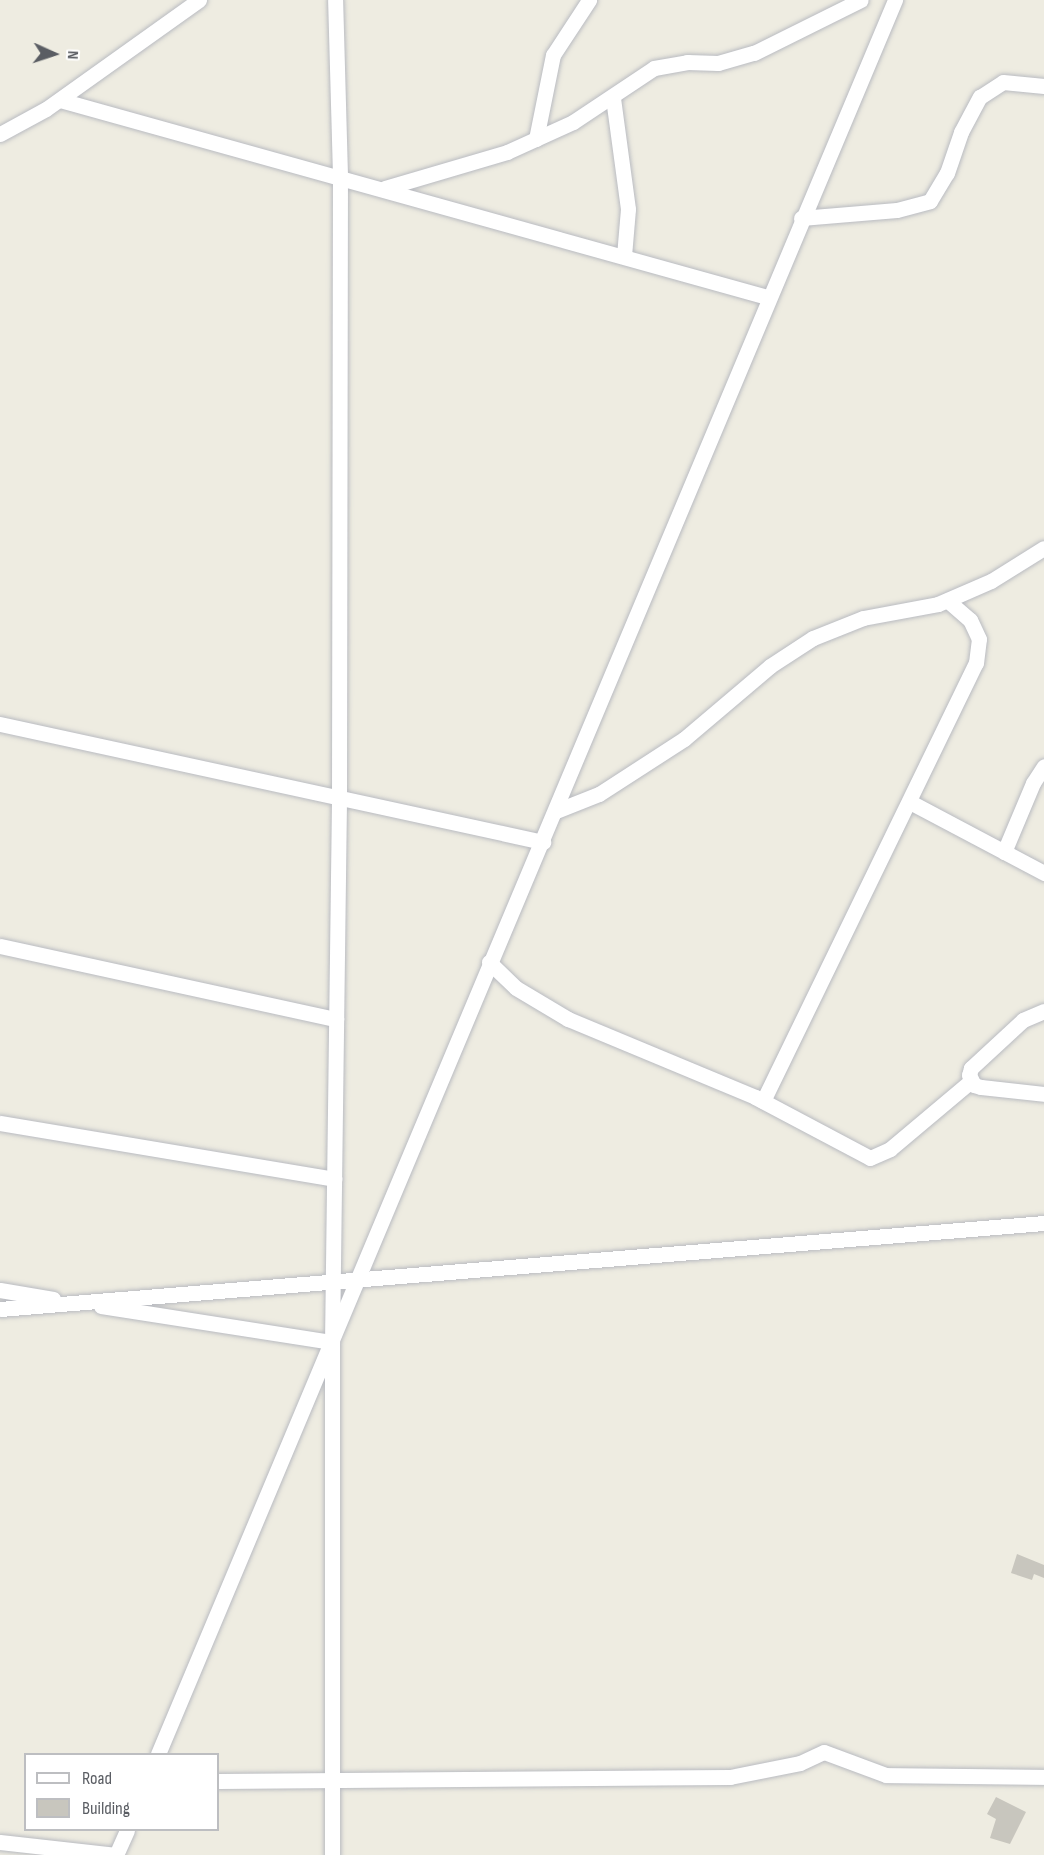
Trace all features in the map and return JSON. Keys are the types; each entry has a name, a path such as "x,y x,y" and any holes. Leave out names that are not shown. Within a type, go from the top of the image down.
{"street":[{"path":"0,134 60,100 199,0"},
{"path":"332,1855 332,1342 339,798 340,175 335,0"},
{"path":"536,139 553,56 589,0"},
{"path":"385,188 507,152 613,98 654,68 687,62 718,63 754,53 861,0"},
{"path":"159,1753 360,1277 489,962 556,811 767,297 895,0"},
{"path":"801,218 897,210 930,201 947,173 961,132 980,97 1004,82 1020,81 1044,86"},
{"path":"613,98 628,209 624,256"},
{"path":"60,100 340,175 767,297"},
{"path":"556,811 599,794 684,739 770,666 813,638 863,618 947,600 991,581 1044,548"},
{"path":"763,1101 976,663 979,639 970,620 947,600"},
{"path":"0,724 543,842"},
{"path":"1004,852 1033,783 1044,766"},
{"path":"910,802 1044,873"},
{"path":"0,946 336,1020"},
{"path":"489,962 516,988 568,1019 763,1101 870,1158 890,1149 971,1081"},
{"path":"971,1081 970,1068 1023,1020 1044,1011"},
{"path":"971,1081 981,1087 1044,1094"},
{"path":"0,1123 334,1179"},
{"path":"0,1309 360,1277 1044,1223"},
{"path":"0,1290 332,1342"},
{"path":"219,1781 730,1777 800,1763 824,1752 886,1775 1044,1777"},
{"path":"0,1842 116,1855 127,1831"}],"building":[{"path":"1017,1554 1044,1565 1044,1578 1034,1574 1032,1580 1011,1573"},
{"path":"996,1797 1026,1812 1010,1844 990,1838 996,1819 987,1814"}]}
